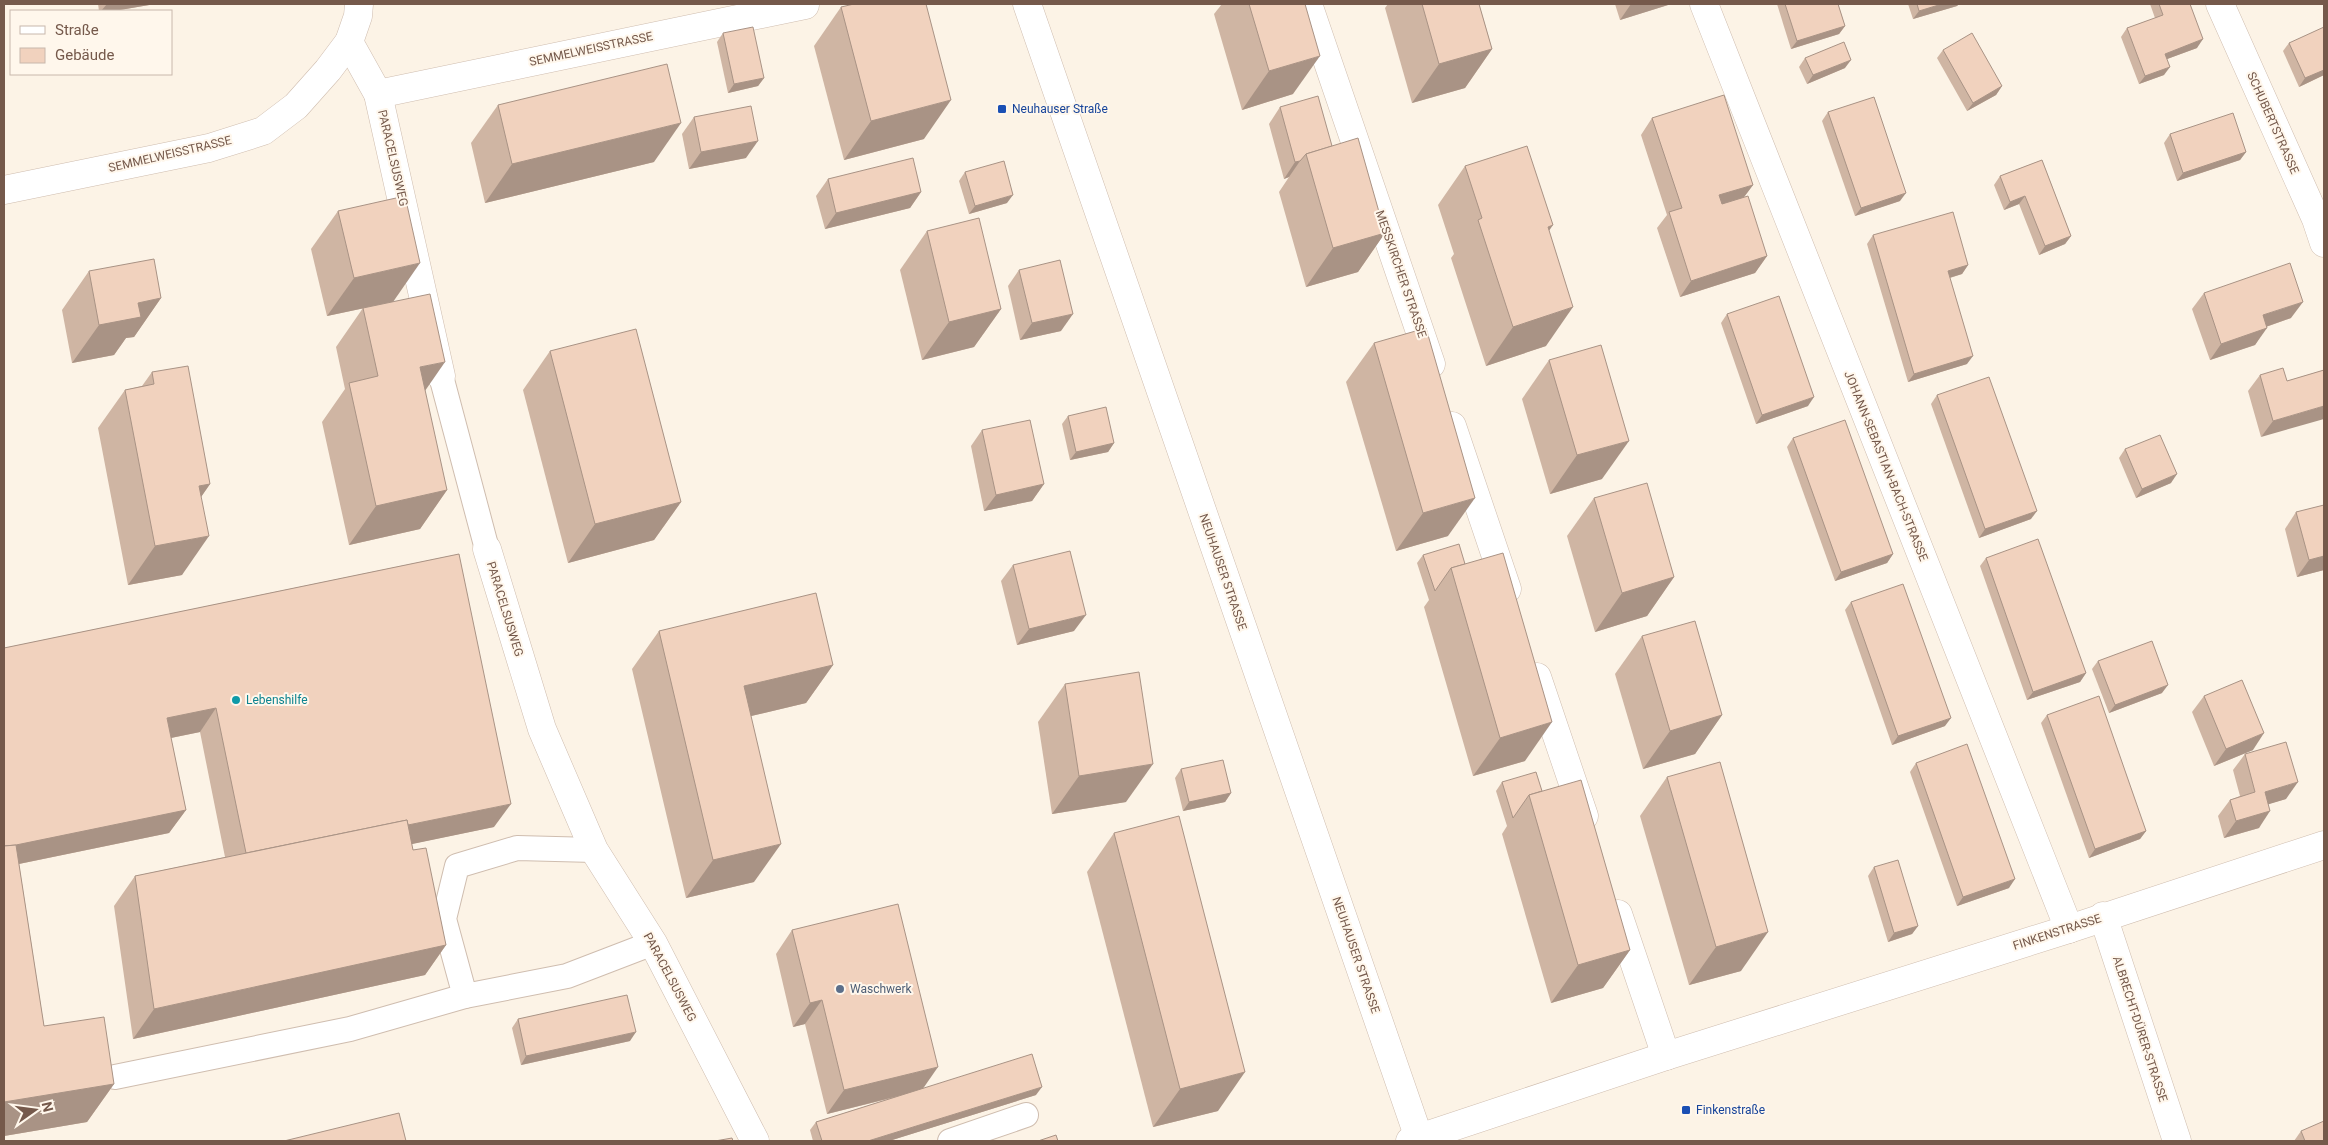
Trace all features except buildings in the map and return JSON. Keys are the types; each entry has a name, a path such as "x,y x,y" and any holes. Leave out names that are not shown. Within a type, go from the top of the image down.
{"street":[{"name":"SEMMELWEISSTRASSE","path":"4,190 209,148 263,131 296,106 328,70 349,42 358,16 359,4"},
{"name":"NEUHAUSER STRASSE","path":"1027,4 1416,1140"},
{"name":"MESSKIRCHER STRASSE","path":"1308,4 1516,613"},
{"name":"JOHANN-SEBASTIAN-BACH-STRASSE","path":"1704,4 2069,929"},
{"name":"SCHUBERTSTRASSE","path":"2220,4 2316,219 2324,243"},
{"name":"SEMMELWEISSTRASSE","path":"378,94 805,6"},
{"name":"PARACELSUSWEG","path":"349,42 378,94 441,376"},
{"name":"PARACELSUSWEG","path":"486,548 542,729 594,850 653,943 755,1141"},
{"path":"1528,651 1592,839"},
{"name":"FINKENSTRASSE","path":"1416,1140 1666,1056 2069,929 2103,916 2324,845"},
{"path":"1608,886 1666,1056"},
{"name":"ALBRECHT-DÜRER-STRASSE","path":"2103,916 2177,1141"}],"lane":[{"name":"PARACELSUSWEG","path":"441,376 486,548"},
{"path":"465,996 444,920 457,866 517,848 594,850"},
{"path":"115,1077 350,1028 465,996 567,976 653,943"},
{"path":"950,1141 1026,1115"}],"place":[{"name":"Neuhauser Straße","path":"1002,109"},
{"name":"Lebenshilfe","path":"236,700"},
{"name":"Waschwerk","path":"840,989"},
{"name":"Finkenstraße","path":"1686,1110"}]}
